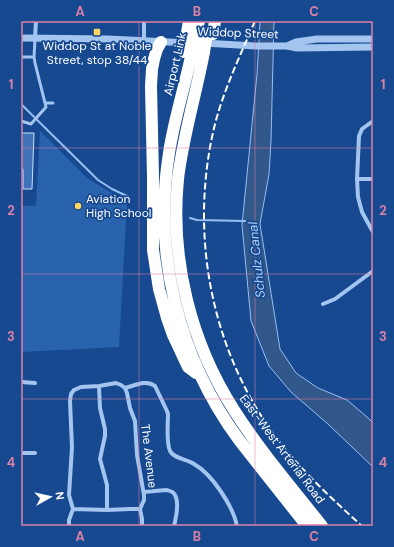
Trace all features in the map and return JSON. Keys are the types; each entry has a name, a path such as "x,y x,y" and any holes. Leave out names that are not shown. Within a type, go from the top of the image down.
{"highway":[{"name":"Airport Link","path":"202,377 191,353 178,314 169,273 164,210 169,152 178,112 198,54 198,29 209,21"},
{"path":"198,54 198,29 215,21"},
{"path":"161,42 154,59 151,86 153,183 152,236 154,264 162,303 173,335 188,367 202,377 230,428 307,526"},
{"name":"East-West Arterial Road","path":"198,54 184,141 177,208 181,268 188,303 202,349 226,396 248,431 322,526"}],"street":[{"path":"36,21 36,38"},
{"path":"144,21 144,40"},
{"name":"Widdop Street","path":"21,38 144,40 256,46 287,46 297,48 373,47"},
{"name":"Widdop Street","path":"287,46 296,42 317,39 373,39"},
{"path":"373,120 362,130 359,136 357,179 359,205 373,232"},
{"path":"357,179 373,179"},
{"path":"323,304 335,299 373,271"},
{"path":"21,382 35,383"},
{"path":"69,526 69,520 73,509 69,495 72,447 70,397 72,391 81,387 116,383 125,388 146,383 155,386 167,411 169,445 171,452 176,456 194,464 210,478 231,508 235,516 237,526"},
{"path":"99,386 100,408 105,429 100,459 107,485 107,510"},
{"name":"The Avenue","path":"125,388 135,421 137,455 144,492 144,500 140,509 142,526"},
{"path":"21,453 35,453"},
{"path":"144,492 166,490 174,494 176,499 176,512 174,526"},
{"path":"73,509 140,509"}],"lane":[{"path":"21,121 31,124 46,107 34,57 36,38"},
{"path":"21,57 34,57"},
{"path":"45,103 53,103"}],"shaded area":[{"path":"40,131 88,179 127,202 119,347 21,352 21,206 36,206"}],"water":[{"name":"Schulz Canal","path":"260,21 274,21 269,174 260,224 280,349 296,373 318,388 347,400 373,423 373,467 329,425 291,392 269,366 251,321 242,225 257,74"}],"building":[{"path":"21,133 34,133 32,189 23,189 23,169 21,168"}],"waterway":[{"path":"21,104 98,180 129,197"},
{"name":"Schulz Canal","path":"190,218 197,220 245,221"}],"railway":[{"path":"255,21 222,101 214,128 207,169 204,210 206,251 212,291 222,331 236,369 255,406 278,440 297,463 362,526"}],"place":[{"name":"Widdop St at Noble Street, stop 38/44","path":"97,32"},
{"name":"Aviation High School","path":"78,206"}]}
